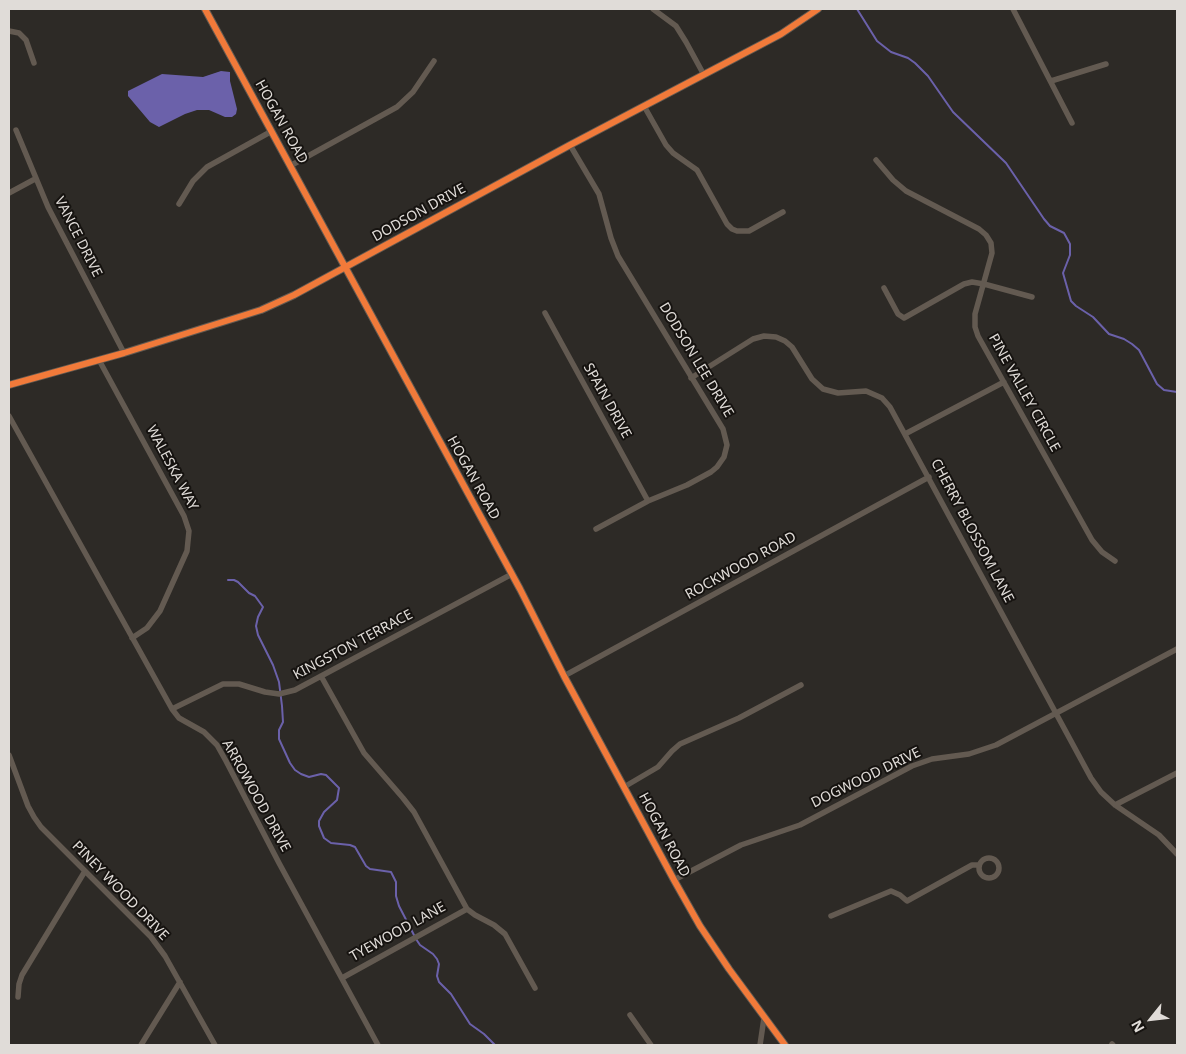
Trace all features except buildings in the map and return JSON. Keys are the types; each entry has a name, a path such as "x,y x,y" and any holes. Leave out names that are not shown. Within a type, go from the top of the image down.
{"street":[{"name":"HOGAN ROAD","path":"205,9 512,574 564,676 674,880 700,926 785,1045"},
{"path":"653,9 676,26 704,75"},
{"name":"DODSON DRIVE","path":"9,385 99,360 261,310 294,295 570,145 781,34 818,9"},
{"path":"1013,9 1072,123"},
{"path":"9,31 19,33 26,40 34,63"},
{"path":"290,166 397,107 413,92 434,61"},
{"path":"1051,81 1106,64"},
{"path":"644,106 666,145 673,153 697,170 727,224 732,229 737,232 750,231 783,212"},
{"name":"VANCE DRIVE","path":"16,130 48,208 124,352"},
{"path":"179,204 193,181 207,166 272,131"},
{"name":"DODSON LEE DRIVE","path":"570,145 599,194 618,256 723,429 727,445 724,457 717,467 710,472 687,485 648,501 596,529"},
{"name":"PINE VALLEY CIRCLE","path":"876,160 892,180 906,191 986,234 991,243 992,253 975,314 975,327 978,336 1092,540 1102,552 1115,561"},
{"path":"9,193 35,179"},
{"path":"884,288 898,314 904,318 964,284 972,282 1032,297"},
{"name":"SPAIN DRIVE","path":"545,313 648,501"},
{"name":"CHERRY BLOSSOM LANE","path":"691,378 753,339 764,336 776,337 792,347 812,379 823,389 838,393 866,391 882,398 890,407 906,434 1091,778 1115,805 1159,834 1177,854"},
{"name":"WALESKA WAY","path":"99,360 184,516 189,531 187,551 160,611 147,628 132,638"},
{"path":"906,434 1004,382"},
{"name":"ARROWOOD DRIVE","path":"9,416 172,709 179,718 204,732 217,745 378,1045"},
{"name":"ROCKWOOD ROAD","path":"564,676 929,477"},
{"name":"KINGSTON TERRACE","path":"172,709 223,684 239,684 279,694 295,690 512,574"},
{"name":"DOGWOOD DRIVE","path":"674,880 741,845 800,825 912,766 932,759 985,750 1177,649"},
{"path":"322,676 364,753 414,812 467,909 494,924 505,934 535,988"},
{"path":"624,787 658,767 680,744 739,718 801,685"},
{"name":"PINEY WOOD DRIVE","path":"9,755 34,817 151,937 165,956 215,1045"},
{"path":"1115,805 1177,773"},
{"path":"831,916 891,891 907,901 972,865 979,865"},
{"path":"18,997 22,975 85,871"},
{"name":"TYEWOOD LANE","path":"342,978 467,909"},
{"path":"142,1045 180,982"},
{"path":"630,1015 651,1045"},
{"path":"760,1045 764,1018"}],"shaded area":[{"path":"221,71 230,72 230,81 237,109 236,114 232,117 225,117 209,110 197,110 159,127 150,122 128,96 128,91 162,74 203,77"}],"waterway":[{"path":"857,9 877,41 891,52 908,58 928,76 953,112 1006,163 1050,226 1064,233 1070,244 1070,255 1063,273 1071,301 1093,317 1109,334 1124,339 1139,350 1157,384 1164,390 1177,392"},
{"path":"228,580 238,582 255,596 263,607 256,626 258,635 279,682 283,722 279,730 279,739 290,763 295,770 309,777 321,774 326,775 339,788 337,800 324,812 319,821 324,838 331,843 355,847 366,866 370,869 391,872 396,882 396,896 399,906 416,939 420,945 437,959 439,964 437,976 439,982 451,994 470,1024 495,1045"}],"cycle path":[{"path":"205,9 520,589 564,676 674,880 700,926 785,1045"},
{"path":"9,385 124,353 261,310 294,295 570,145 781,34 818,9"}]}
